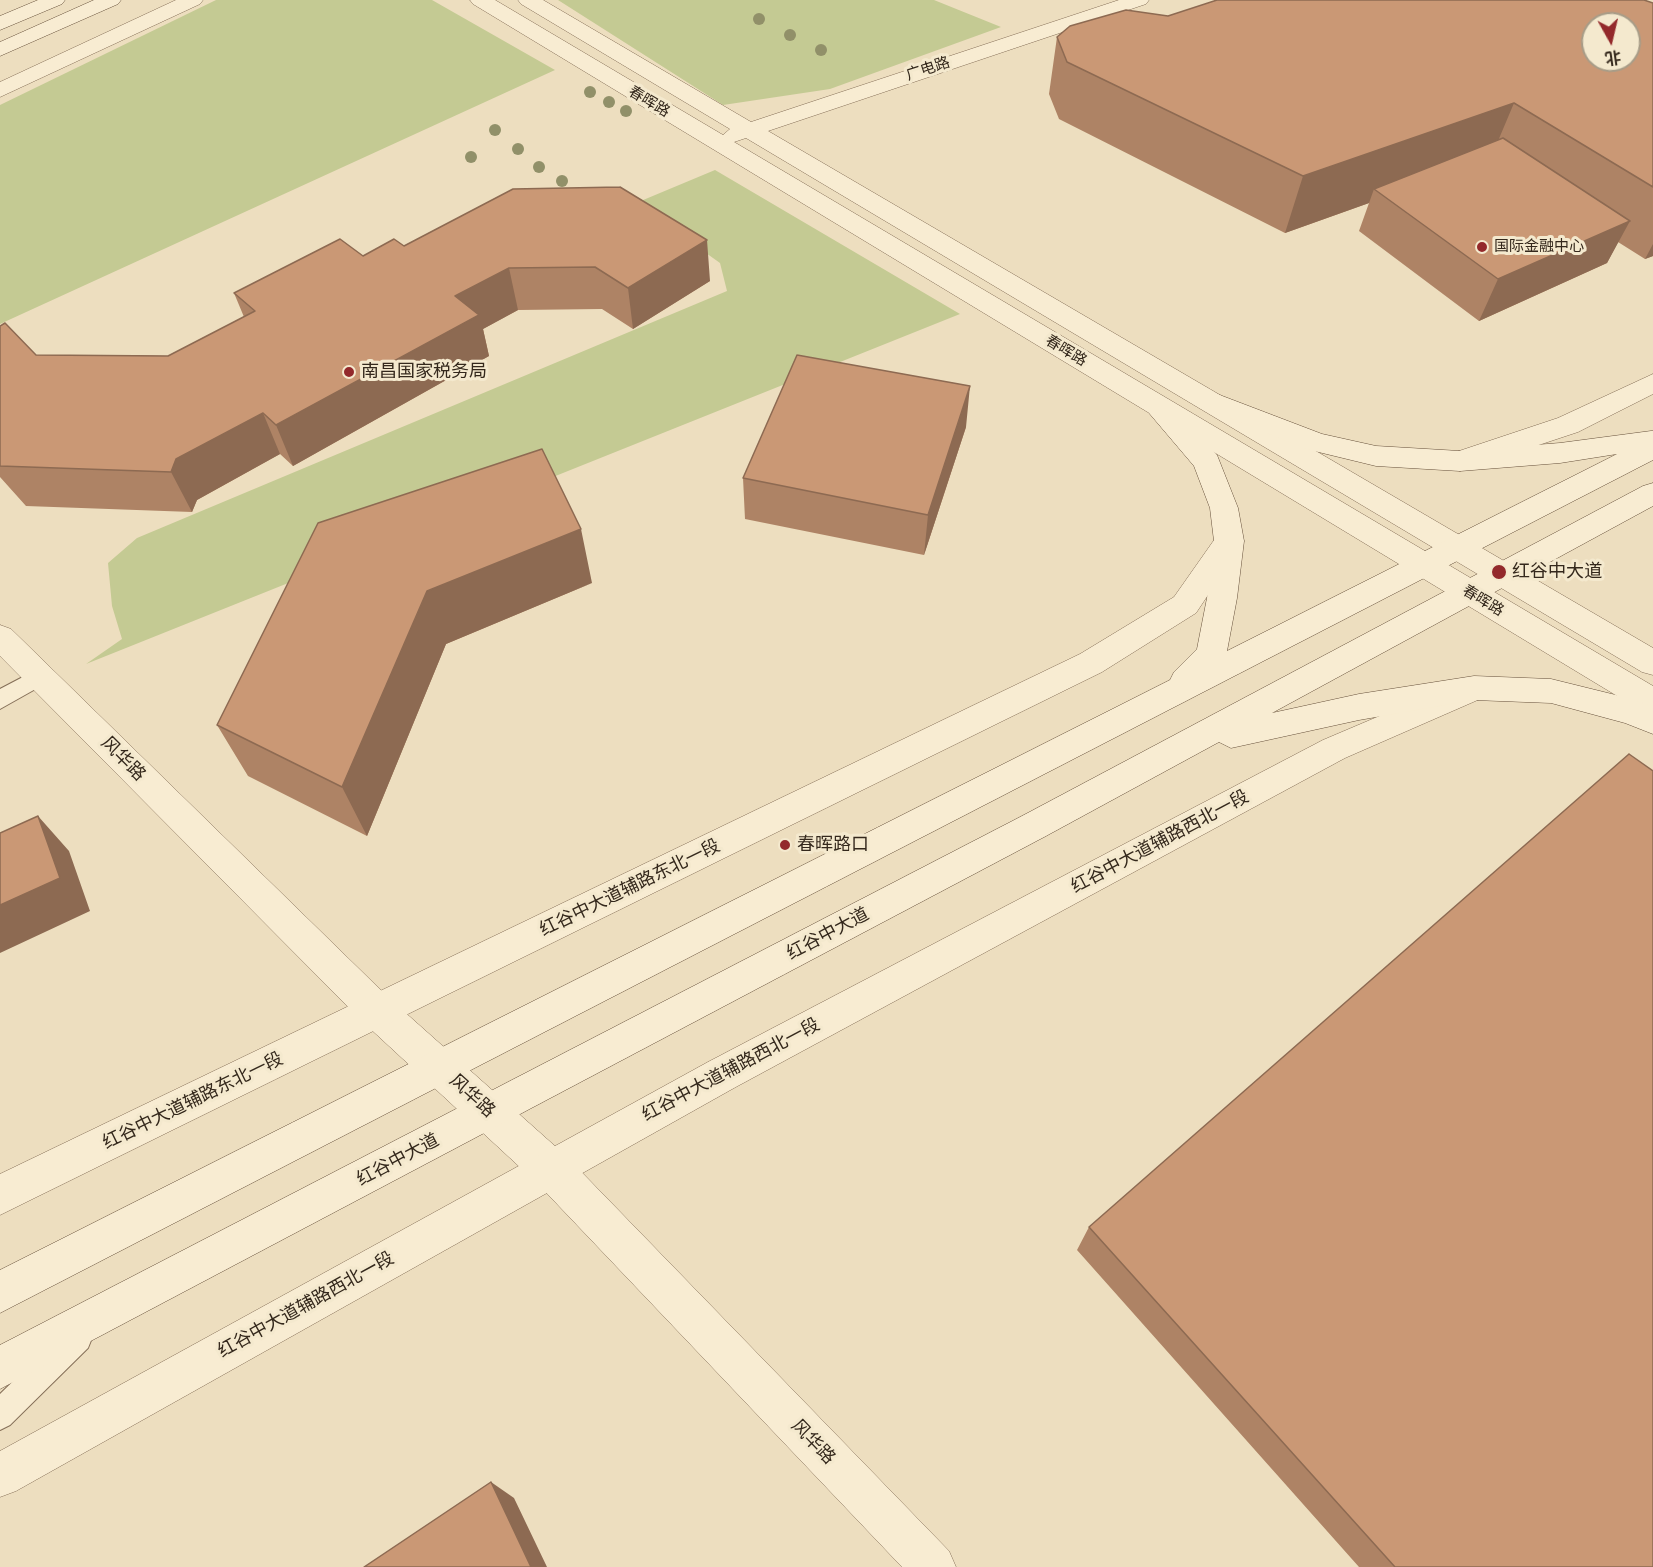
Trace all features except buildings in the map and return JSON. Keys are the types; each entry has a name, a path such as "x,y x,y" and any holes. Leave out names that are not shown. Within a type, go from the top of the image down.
{"street":[{"path":"0,24 55,0"},
{"path":"0,50 111,0"},
{"path":"0,90 192,0"},
{"name":"春晖路","path":"480,0 1653,702"},
{"name":"春晖路","path":"528,0 1653,663"},
{"name":"广电路","path":"718,143 747,129 1139,0"},
{"path":"1460,460 1568,425 1653,383"},
{"path":"1203,398 1316,442 1376,456 1460,460 1560,453 1653,439"},
{"path":"1159,407 1207,462 1224,508 1229,541 1222,598 1211,654 1172,694"},
{"path":"0,1293 1653,448"},
{"name":"红谷中大道","path":"0,1368 1180,748 1653,494"},
{"name":"红谷中大道辅路东北一段","path":"0,1195 1091,663 1185,605 1229,541"},
{"name":"风华路","path":"0,637 377,1011 551,1169 933,1567"},
{"path":"1180,748 1347,709 1474,688 1551,691 1632,712 1653,721"},
{"name":"红谷中大道辅路西北一段","path":"0,1475 732,1069 1334,749 1474,688"}],"lane":[{"path":"0,700 40,676"},
{"path":"0,1415 100,1316"}],"green space":[{"path":"216,0 432,0 555,70 0,324 0,105"},
{"path":"558,0 934,0 1001,27 830,89 723,105"},
{"path":"715,170 960,314 86,664 122,639 112,606 108,563 137,538 727,291 720,263 636,203"}],"place":[{"name":"国际金融中心","path":"1482,247"},
{"name":"南昌国家税务局","path":"349,372"},
{"name":"红谷中大道","path":"1499,572"},
{"name":"春晖路口","path":"785,845"}]}
